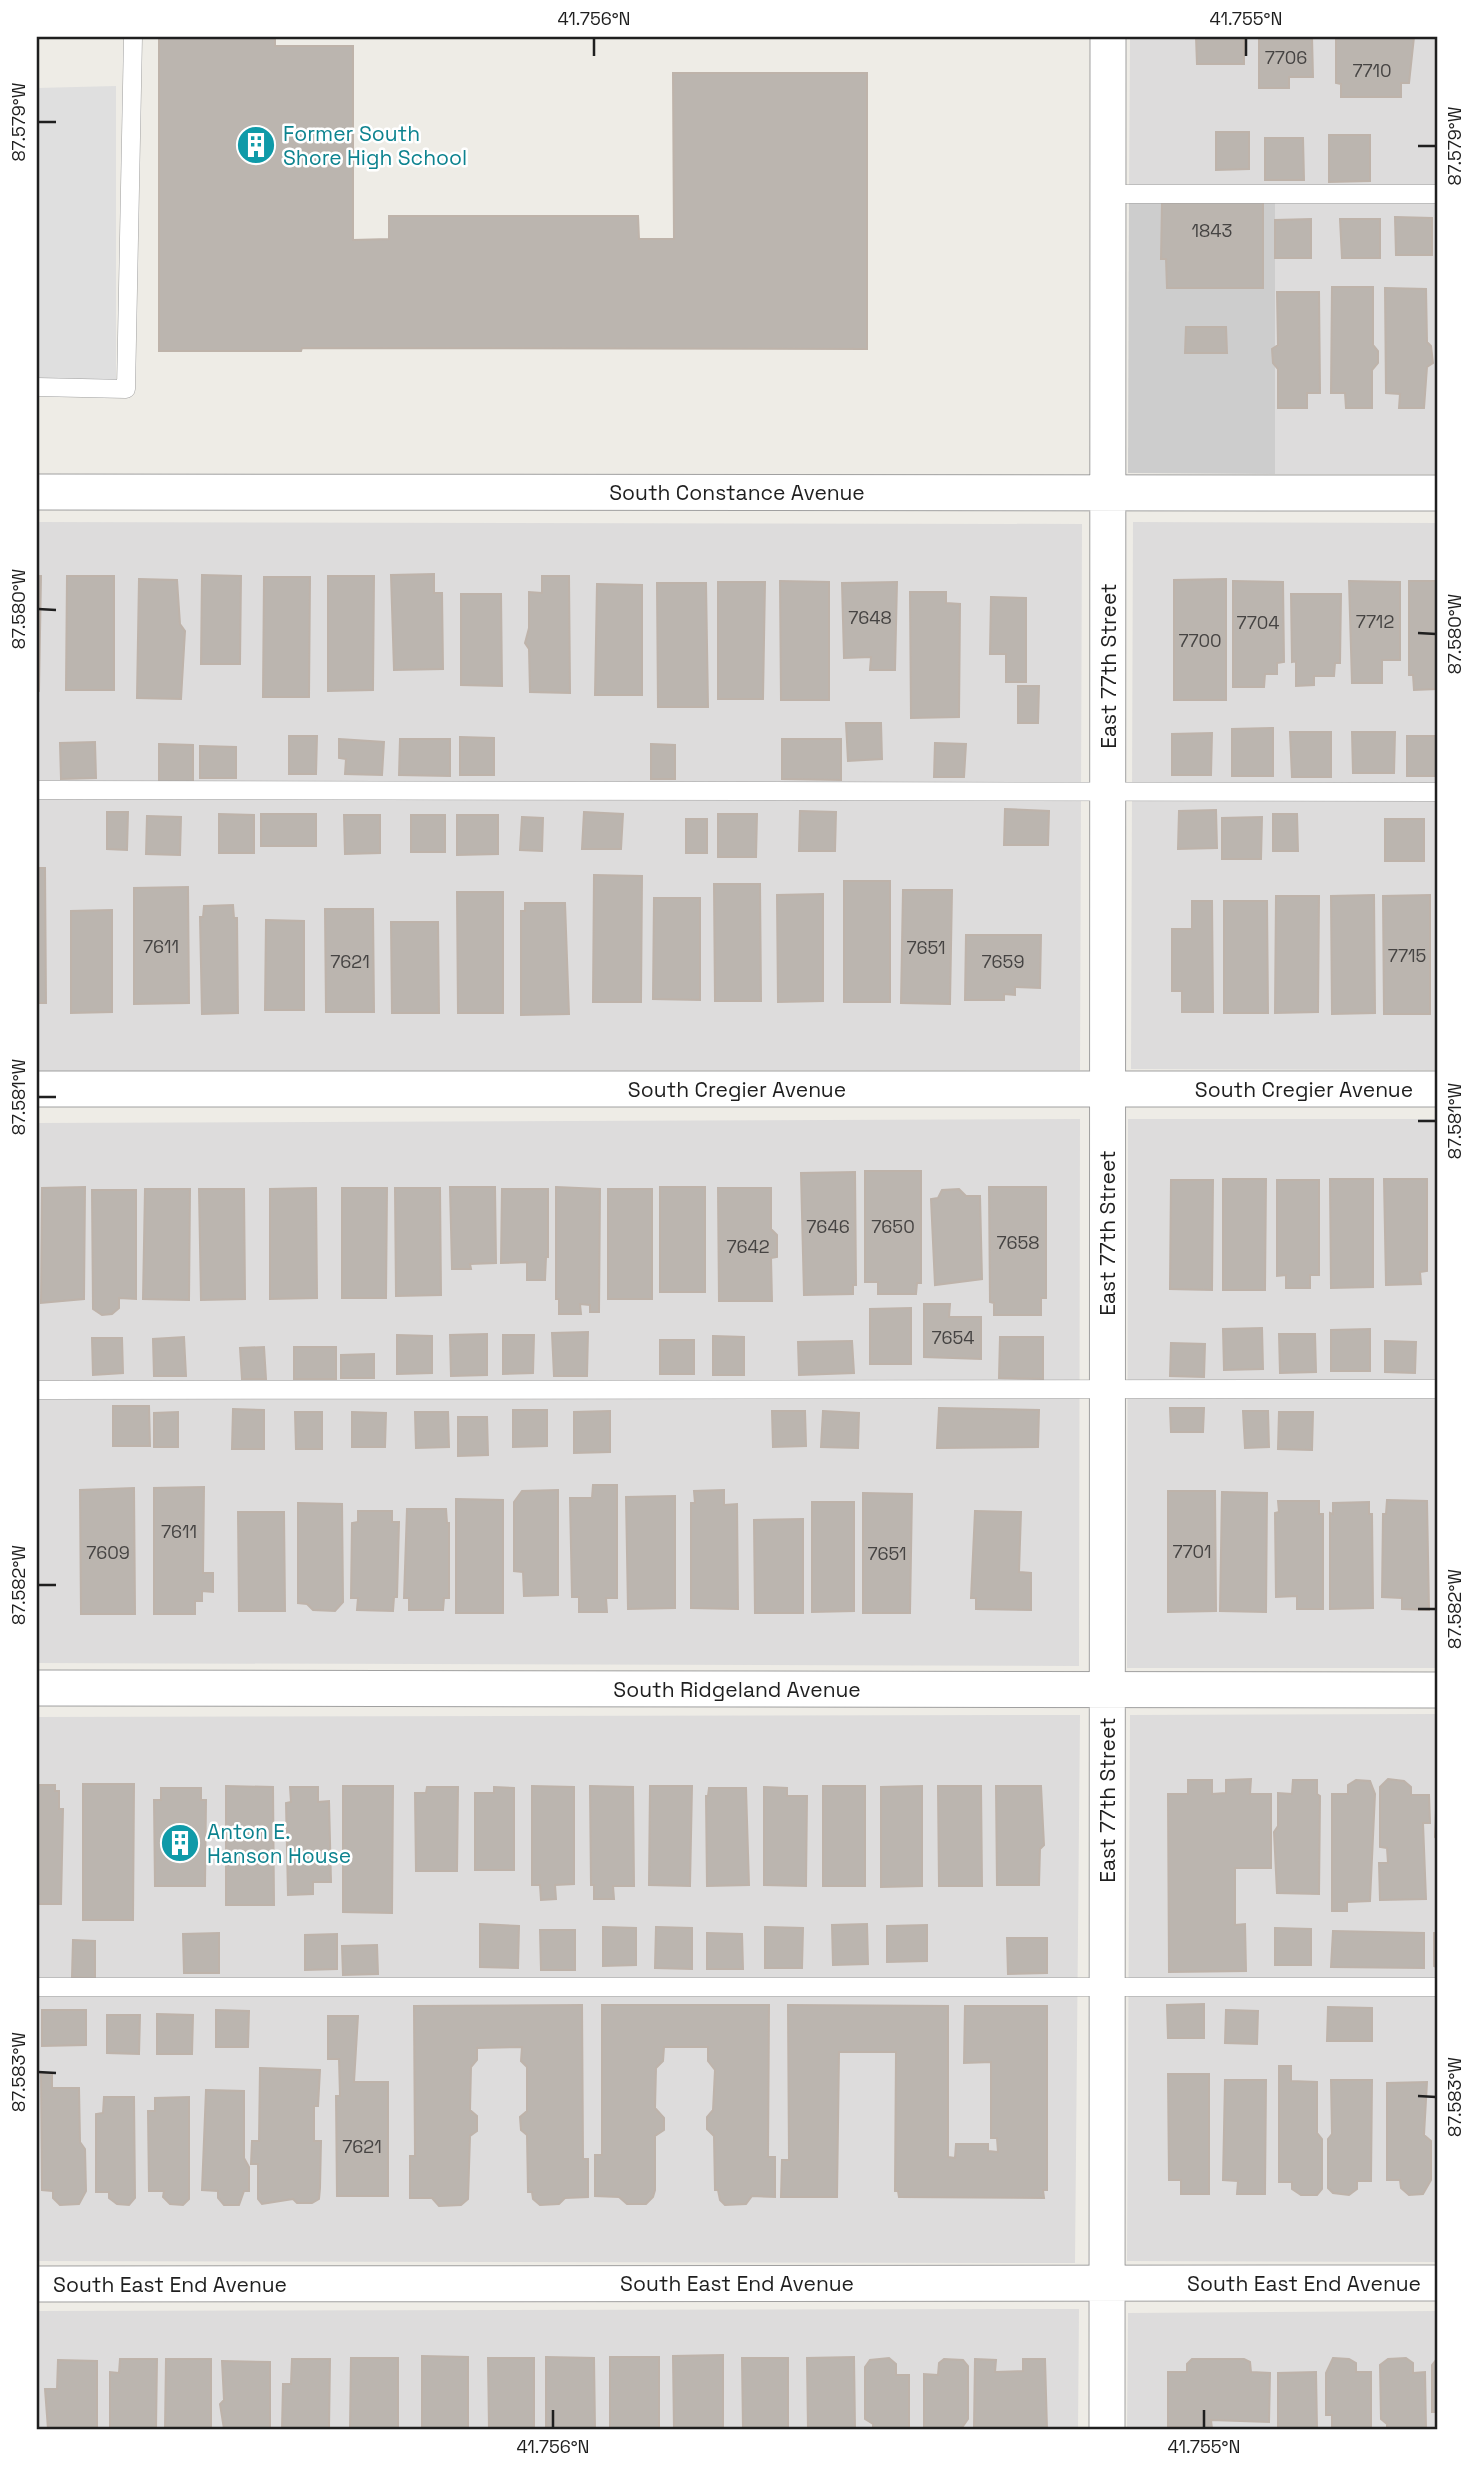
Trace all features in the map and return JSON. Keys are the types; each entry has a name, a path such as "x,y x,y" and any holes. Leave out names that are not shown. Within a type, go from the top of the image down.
{"street":[{"name":"East 77th Street","path":"1107,2429 1108,37"},
{"name":"South Constance Avenue","path":"37,492 1437,493"},
{"name":"South Cregier Avenue","path":"37,1089 1437,1089"},
{"name":"South Ridgeland Avenue","path":"37,1688 1437,1690"},
{"name":"South East End Avenue","path":"37,2284 1437,2283"}],"lane":[{"path":"37,387 126,389 133,37"},
{"path":"1108,194 1437,194"},
{"path":"37,790 1437,792"},
{"path":"37,1390 1437,1390"},
{"path":"37,1987 1437,1987"}],"shaded area":[{"path":"1130,37 1437,37 1437,474 1275,474 1275,194 1129,194"},
{"path":"116,86 116,397 37,396 37,88"},
{"path":"1129,194 1275,194 1275,474 1128,473"},
{"path":"37,522 1082,524 1080,1070 37,1071"},
{"path":"1133,522 1437,523 1437,1070 1131,1069"},
{"path":"1080,1119 1079,1666 37,1663 37,1123"},
{"path":"1128,1119 1437,1119 1437,1668 1127,1668"},
{"path":"1437,1714 1437,2262 1127,2261 1130,1715"},
{"path":"1080,1715 1075,2263 37,2261 37,1717"},
{"path":"1079,2309 1078,2429 37,2429 37,2311"},
{"path":"1437,2311 1437,2429 1127,2429 1128,2313"}],"building":[{"name":"Former South Shore High School","path":"159,37 275,37 275,46 353,46 353,240 389,239 389,216 638,216 639,239 674,239 673,73 867,73 867,349 302,348 301,351 159,351"},
{"path":"1196,37 1244,37 1244,64 1197,64"},
{"path":"1259,37 1312,37 1313,77 1289,77 1289,88 1259,88"},
{"path":"1336,37 1414,37 1409,83 1401,83 1401,97 1341,97 1341,84 1336,83"},
{"path":"1216,132 1249,132 1249,169 1216,170"},
{"path":"1329,135 1370,135 1370,181 1329,182"},
{"path":"1265,138 1303,138 1304,180 1265,180"},
{"path":"1263,201 1263,288 1167,288 1166,259 1161,259 1162,203"},
{"path":"1395,217 1432,218 1432,255 1396,255"},
{"path":"1311,219 1311,258 1275,258 1275,220"},
{"path":"1340,219 1380,219 1380,258 1342,258"},
{"path":"1332,287 1373,287 1373,345 1378,351 1378,363 1372,370 1372,408 1346,408 1345,393 1331,393"},
{"path":"1385,288 1426,289 1427,342 1431,346 1433,363 1427,367 1424,408 1399,408 1400,394 1386,393"},
{"path":"1277,292 1319,292 1320,393 1307,393 1307,408 1278,408 1278,369 1273,363 1272,349 1278,345"},
{"path":"1186,327 1226,327 1227,353 1185,353"},
{"path":"434,574 434,593 442,593 443,669 394,670 391,575"},
{"path":"202,575 241,576 240,664 201,664"},
{"path":"37,576 41,576 39,691 37,691"},
{"path":"67,576 114,576 114,690 66,690"},
{"path":"328,576 374,576 373,690 328,691"},
{"path":"542,576 569,576 570,693 530,692 529,649 525,643 529,628 529,592 542,593"},
{"path":"264,577 310,577 309,697 263,697"},
{"path":"139,579 177,580 180,624 185,631 181,699 137,698"},
{"path":"1226,579 1226,700 1174,700 1174,580"},
{"path":"780,581 829,582 829,700 781,700"},
{"path":"1233,581 1283,582 1284,662 1277,663 1277,674 1265,674 1264,687 1233,687"},
{"path":"1349,581 1400,582 1400,660 1382,660 1382,683 1352,683"},
{"path":"1409,581 1437,581 1437,689 1414,690 1413,675 1409,675"},
{"path":"718,582 765,582 763,699 718,699"},
{"path":"897,582 895,670 870,670 871,657 844,658 842,583"},
{"path":"657,583 706,583 708,707 658,707"},
{"path":"597,584 642,585 642,695 595,695"},
{"path":"910,592 946,592 946,603 960,604 959,717 911,718"},
{"path":"461,594 501,594 502,686 461,685"},
{"path":"1291,594 1341,594 1340,663 1335,663 1334,676 1314,676 1314,685 1296,686 1296,661 1292,662"},
{"path":"991,597 1026,598 1026,682 1006,682 1006,654 990,654"},
{"path":"1018,686 1039,686 1038,723 1018,723"},
{"path":"846,723 881,723 882,759 848,761"},
{"path":"1273,728 1273,776 1232,776 1232,729"},
{"path":"1290,732 1331,732 1331,777 1292,777"},
{"path":"1352,732 1395,732 1394,773 1353,773"},
{"path":"1212,733 1211,775 1172,775 1172,734"},
{"path":"289,736 317,736 316,774 289,774"},
{"path":"1407,736 1437,736 1437,776 1407,776"},
{"path":"460,737 494,738 494,775 460,775"},
{"path":"339,739 384,742 382,775 345,774 346,759 339,758"},
{"path":"400,739 450,739 450,776 399,775"},
{"path":"782,739 841,739 841,780 782,779"},
{"path":"95,742 96,778 61,779 60,743"},
{"path":"935,743 966,744 964,777 934,777"},
{"path":"159,744 193,745 193,782 159,782"},
{"path":"651,744 675,745 675,779 651,779"},
{"path":"200,746 236,747 236,778 200,778"},
{"path":"1005,809 1049,811 1048,845 1004,845"},
{"path":"1216,810 1217,848 1178,849 1179,811"},
{"path":"800,811 836,812 835,851 799,851"},
{"path":"107,812 128,812 127,850 107,849"},
{"path":"584,812 623,814 621,849 582,849"},
{"path":"219,814 254,815 254,853 219,853"},
{"path":"261,814 316,814 316,846 261,846"},
{"path":"718,814 757,814 756,857 718,857"},
{"path":"1273,814 1297,814 1298,851 1273,851"},
{"path":"344,815 380,815 380,853 345,854"},
{"path":"411,815 445,815 445,852 411,852"},
{"path":"457,815 498,815 498,854 457,855"},
{"path":"147,816 181,817 180,855 146,854"},
{"path":"522,817 543,818 542,851 520,850"},
{"path":"1262,817 1261,859 1222,859 1222,818"},
{"path":"686,819 707,819 707,853 686,853"},
{"path":"1385,819 1424,819 1424,861 1385,861"},
{"path":"37,868 45,868 46,1003 37,1003"},
{"path":"594,875 642,876 641,1002 593,1002"},
{"path":"844,881 890,881 890,1002 844,1002"},
{"path":"714,884 760,884 761,1001 715,1001"},
{"path":"188,887 189,1003 134,1004 134,888"},
{"path":"903,890 952,890 950,1004 901,1003"},
{"path":"457,892 503,892 503,1013 458,1013"},
{"path":"823,894 823,1001 778,1002 777,895"},
{"path":"1374,895 1375,1013 1332,1014 1331,896"},
{"path":"1430,895 1430,1014 1384,1014 1383,896"},
{"path":"1276,896 1319,896 1318,1012 1275,1013"},
{"path":"654,898 700,898 700,1000 653,999"},
{"path":"1192,901 1212,901 1213,1012 1182,1012 1182,991 1172,991 1172,929 1192,929"},
{"path":"1224,901 1267,901 1268,1013 1224,1013"},
{"path":"525,903 565,903 569,1014 521,1015 521,911 525,911"},
{"path":"233,905 234,918 237,918 238,1013 202,1014 200,917 203,917 204,906"},
{"path":"325,909 373,909 374,1012 326,1012"},
{"path":"112,910 112,1012 71,1013 71,911"},
{"path":"266,920 304,921 304,1010 265,1010"},
{"path":"391,922 438,922 439,1013 392,1013"},
{"path":"966,935 1041,935 1040,988 1015,987 1015,995 1004,994 1004,1000 965,1000"},
{"path":"865,1171 921,1171 921,1283 917,1283 916,1294 878,1294 878,1282 865,1282"},
{"path":"855,1172 856,1285 853,1285 853,1294 804,1295 801,1173"},
{"path":"1223,1179 1266,1179 1265,1290 1223,1290"},
{"path":"1330,1179 1373,1179 1373,1287 1331,1288"},
{"path":"1384,1179 1427,1179 1427,1271 1420,1272 1421,1284 1386,1285"},
{"path":"1171,1180 1213,1180 1212,1290 1170,1289"},
{"path":"1277,1180 1319,1180 1319,1275 1310,1275 1310,1288 1286,1288 1286,1275 1277,1276"},
{"path":"85,1187 84,1299 41,1303 42,1188"},
{"path":"450,1187 495,1187 496,1263 470,1264 471,1269 452,1269"},
{"path":"556,1187 600,1189 599,1312 590,1312 590,1305 580,1304 581,1314 559,1314 559,1299 556,1299"},
{"path":"660,1187 705,1187 705,1292 660,1292"},
{"path":"989,1187 1046,1187 1046,1298 1041,1298 1041,1315 994,1315 994,1303 990,1302"},
{"path":"316,1188 317,1298 270,1299 270,1189"},
{"path":"342,1188 387,1188 386,1298 342,1298"},
{"path":"395,1188 440,1188 441,1295 396,1296"},
{"path":"718,1188 771,1188 771,1229 777,1235 777,1257 771,1258 772,1301 719,1301"},
{"path":"145,1189 190,1189 189,1300 143,1299"},
{"path":"199,1189 244,1189 245,1299 201,1300"},
{"path":"502,1189 548,1189 548,1257 545,1280 527,1280 527,1262 501,1263"},
{"path":"608,1189 652,1189 652,1299 608,1299"},
{"path":"959,1189 966,1196 980,1196 982,1279 935,1285 931,1199 938,1198 942,1190"},
{"path":"92,1190 136,1190 136,1299 119,1298 119,1308 112,1314 102,1315 93,1309"},
{"path":"924,1304 950,1304 949,1317 981,1317 981,1359 924,1357"},
{"path":"911,1308 911,1364 870,1364 870,1309"},
{"path":"1262,1328 1263,1369 1224,1370 1223,1329"},
{"path":"1370,1329 1370,1371 1331,1371 1331,1330"},
{"path":"588,1332 587,1376 554,1376 552,1333"},
{"path":"487,1334 487,1375 451,1376 450,1335"},
{"path":"1279,1334 1315,1334 1316,1372 1280,1373"},
{"path":"397,1335 432,1336 432,1373 397,1374"},
{"path":"503,1335 534,1335 533,1373 503,1374"},
{"path":"713,1336 744,1337 744,1375 713,1375"},
{"path":"184,1337 186,1376 154,1376 153,1339"},
{"path":"1000,1337 1043,1337 1043,1379 999,1378"},
{"path":"92,1338 122,1338 123,1373 93,1375"},
{"path":"660,1340 694,1340 694,1374 660,1374"},
{"path":"852,1341 854,1373 799,1375 798,1342"},
{"path":"1385,1341 1416,1342 1415,1373 1385,1372"},
{"path":"1171,1343 1205,1344 1204,1377 1170,1376"},
{"path":"264,1347 266,1379 242,1379 240,1348"},
{"path":"294,1347 336,1347 336,1379 294,1379"},
{"path":"374,1354 374,1378 341,1378 341,1355"},
{"path":"113,1406 149,1406 150,1446 113,1446"},
{"path":"939,1408 1039,1410 1038,1447 937,1448"},
{"path":"1170,1408 1204,1408 1203,1432 1171,1432"},
{"path":"233,1409 264,1410 264,1449 232,1449"},
{"path":"513,1410 547,1410 547,1446 513,1447"},
{"path":"610,1411 610,1452 574,1453 574,1412"},
{"path":"772,1411 805,1411 806,1446 773,1447"},
{"path":"823,1411 859,1413 858,1448 821,1447"},
{"path":"1243,1411 1268,1411 1269,1447 1245,1448"},
{"path":"178,1412 178,1447 154,1447 154,1413"},
{"path":"295,1412 322,1412 322,1449 296,1449"},
{"path":"352,1412 386,1413 385,1447 352,1447"},
{"path":"415,1412 448,1412 449,1447 416,1448"},
{"path":"1279,1412 1313,1412 1312,1450 1278,1449"},
{"path":"458,1417 487,1417 488,1455 458,1456"},
{"path":"593,1485 617,1485 617,1598 606,1598 607,1612 579,1612 579,1597 572,1597 570,1498 592,1498"},
{"path":"204,1487 203,1573 213,1573 213,1592 202,1591 202,1601 195,1601 195,1614 154,1614 154,1488"},
{"path":"134,1488 135,1614 81,1614 80,1490"},
{"path":"558,1490 558,1595 524,1596 523,1572 514,1571 514,1502 522,1491"},
{"path":"724,1490 724,1505 737,1504 738,1609 691,1608 691,1503 695,1503 694,1491"},
{"path":"1168,1491 1215,1491 1216,1611 1168,1612"},
{"path":"1222,1492 1267,1493 1266,1612 1220,1611"},
{"path":"863,1493 912,1494 910,1613 863,1613"},
{"path":"675,1496 675,1608 628,1609 626,1497"},
{"path":"456,1499 503,1500 503,1613 456,1613"},
{"path":"1387,1500 1427,1501 1429,1610 1402,1609 1402,1598 1382,1597 1383,1514 1386,1514"},
{"path":"1278,1501 1319,1501 1319,1514 1323,1514 1323,1609 1297,1609 1297,1596 1276,1597 1275,1513 1279,1512"},
{"path":"812,1502 854,1502 854,1611 812,1612"},
{"path":"1369,1502 1369,1514 1372,1514 1373,1608 1330,1609 1330,1513 1333,1514 1333,1503"},
{"path":"298,1503 342,1504 343,1602 335,1611 313,1610 307,1604 298,1603"},
{"path":"407,1509 446,1509 449,1523 449,1598 444,1598 443,1610 409,1610 409,1598 404,1598"},
{"path":"358,1511 392,1511 392,1522 399,1522 397,1597 394,1597 393,1611 357,1610 358,1598 351,1598 352,1523 358,1522"},
{"path":"975,1511 1021,1512 1019,1572 1031,1573 1031,1610 976,1609 976,1598 971,1598"},
{"path":"238,1512 284,1512 285,1611 239,1611"},
{"path":"803,1519 803,1613 755,1613 754,1520"},
{"path":"1251,1779 1250,1794 1271,1794 1271,1868 1235,1868 1235,1925 1245,1924 1246,1971 1169,1972 1168,1794 1188,1794 1188,1780 1212,1780 1212,1794 1226,1793 1226,1780"},
{"path":"1388,1779 1404,1781 1411,1787 1411,1795 1429,1795 1430,1823 1423,1823 1426,1899 1380,1900 1379,1863 1388,1863 1387,1848 1380,1847 1380,1787"},
{"path":"1293,1780 1317,1780 1317,1794 1320,1796 1319,1894 1277,1893 1274,1832 1278,1826 1278,1793 1292,1794"},
{"path":"1356,1780 1370,1781 1375,1794 1370,1901 1347,1902 1347,1911 1332,1911 1332,1794 1348,1794 1348,1785"},
{"path":"83,1784 134,1784 133,1920 83,1920"},
{"path":"1437,1784 1437,1839 1435,1837"},
{"path":"37,1785 55,1785 55,1791 59,1791 59,1809 63,1809 61,1904 37,1904"},
{"path":"226,1786 273,1787 274,1905 226,1905"},
{"path":"343,1786 393,1786 392,1913 343,1912"},
{"path":"532,1786 574,1787 574,1884 555,1885 556,1899 541,1900 540,1885 532,1885"},
{"path":"590,1786 633,1787 634,1886 613,1886 614,1899 594,1899 594,1885 591,1885"},
{"path":"650,1786 692,1786 690,1886 649,1885"},
{"path":"823,1786 865,1786 865,1886 823,1886"},
{"path":"922,1786 922,1886 881,1887 881,1787"},
{"path":"938,1786 981,1786 982,1886 939,1886"},
{"path":"996,1786 1041,1786 1044,1845 1040,1849 1039,1885 997,1885"},
{"path":"290,1787 318,1787 318,1802 329,1801 331,1882 313,1882 313,1894 288,1895 286,1803 291,1802"},
{"path":"427,1787 458,1787 457,1871 416,1871 415,1793 426,1793"},
{"path":"494,1787 514,1788 514,1870 475,1870 475,1793 494,1793"},
{"path":"764,1787 787,1788 787,1796 807,1796 806,1886 764,1885"},
{"name":"Anton E. Hanson House","path":"161,1788 201,1788 201,1800 206,1800 205,1886 155,1886 154,1800 161,1800"},
{"path":"709,1788 746,1788 749,1885 707,1886 706,1796"},
{"path":"480,1924 519,1926 518,1968 480,1967"},
{"path":"867,1924 868,1964 833,1965 832,1925"},
{"path":"927,1925 927,1961 887,1962 887,1926"},
{"path":"603,1927 636,1928 636,1965 603,1966"},
{"path":"656,1927 692,1928 692,1969 655,1968"},
{"path":"765,1927 803,1928 802,1968 765,1968"},
{"path":"1275,1928 1311,1929 1311,1965 1275,1965"},
{"path":"540,1930 575,1930 575,1970 541,1970"},
{"path":"1333,1931 1424,1933 1424,1968 1331,1967"},
{"path":"219,1933 219,1973 184,1973 183,1934"},
{"path":"707,1933 742,1934 743,1969 707,1969"},
{"path":"1434,1933 1437,1933 1437,1967 1434,1966"},
{"path":"337,1934 337,1969 305,1970 305,1935"},
{"path":"1007,1938 1047,1938 1047,1973 1008,1974"},
{"path":"73,1940 95,1941 95,1978 72,1977"},
{"path":"377,1945 378,1974 343,1975 342,1946"},
{"path":"1204,2004 1204,2038 1168,2038 1167,2005"},
{"path":"582,2005 583,2159 588,2159 588,2197 565,2198 559,2204 540,2205 533,2199 532,2192 528,2192 527,2135 521,2130 520,2117 527,2111 527,2067 521,2061 522,2047 477,2048 477,2060 471,2067 470,2110 477,2116 477,2131 470,2136 468,2199 461,2205 439,2206 432,2198 410,2198 410,2156 415,2156 414,2006"},
{"path":"602,2005 769,2005 768,2157 775,2157 775,2197 752,2196 746,2204 725,2205 720,2200 718,2190 715,2190 714,2136 707,2129 707,2117 713,2110 715,2070 708,2061 708,2047 664,2047 663,2061 656,2068 655,2108 664,2118 664,2130 655,2136 653,2197 646,2204 627,2204 619,2197 595,2196 595,2155 602,2155"},
{"path":"788,2005 948,2006 948,2157 955,2158 956,2144 988,2144 988,2151 998,2152 997,2138 991,2138 991,2062 964,2063 965,2006 1047,2006 1047,2190 1043,2190 1044,2198 899,2197 898,2191 895,2191 896,2052 839,2052 837,2197 781,2197 782,2160 789,2160"},
{"path":"1328,2007 1372,2008 1372,2041 1327,2041"},
{"path":"42,2010 86,2010 86,2045 42,2046"},
{"path":"216,2010 249,2011 248,2047 216,2047"},
{"path":"1226,2010 1258,2011 1257,2044 1225,2043"},
{"path":"157,2014 193,2015 192,2054 157,2054"},
{"path":"107,2015 140,2015 139,2054 107,2053"},
{"path":"328,2016 358,2016 354,2082 388,2082 388,2196 337,2196 336,2096 340,2096 339,2059 328,2059"},
{"path":"1279,2066 1291,2066 1291,2081 1317,2082 1317,2133 1322,2139 1322,2189 1317,2195 1301,2195 1292,2189 1292,2182 1279,2182"},
{"path":"260,2068 320,2070 318,2106 314,2106 314,2141 321,2141 320,2188 319,2199 312,2203 297,2203 293,2199 262,2204 258,2199 258,2164 251,2164 252,2141 259,2141"},
{"path":"41,2073 52,2073 52,2088 79,2088 80,2142 85,2149 86,2191 79,2204 60,2205 53,2198 53,2191 42,2190"},
{"path":"1168,2074 1209,2074 1209,2194 1181,2194 1181,2180 1169,2180"},
{"path":"1225,2080 1266,2080 1265,2194 1237,2194 1238,2181 1223,2180"},
{"path":"1331,2080 1372,2080 1371,2181 1357,2181 1357,2189 1349,2195 1333,2193 1328,2188 1328,2139 1332,2134"},
{"path":"1427,2082 1424,2135 1431,2141 1431,2180 1423,2194 1409,2195 1401,2188 1400,2180 1387,2180 1387,2083"},
{"path":"206,2090 244,2091 244,2158 249,2167 249,2191 244,2191 239,2205 224,2205 218,2198 218,2191 202,2190"},
{"path":"104,2097 134,2097 135,2198 129,2205 117,2204 109,2198 109,2192 96,2192 96,2114 103,2113"},
{"path":"189,2097 189,2199 183,2205 170,2204 163,2197 164,2191 149,2191 148,2111 155,2111 155,2098"},
{"path":"723,2355 723,2429 674,2429 673,2356"},
{"path":"422,2356 468,2357 468,2429 422,2429"},
{"path":"546,2357 594,2358 595,2429 546,2429"},
{"path":"610,2357 659,2357 659,2429 610,2429"},
{"path":"854,2357 855,2429 808,2429 807,2358"},
{"path":"351,2358 398,2358 398,2429 350,2429"},
{"path":"488,2358 534,2358 534,2429 489,2429"},
{"path":"742,2358 788,2358 788,2429 743,2429"},
{"path":"889,2358 896,2364 896,2375 909,2375 909,2429 873,2429 873,2424 865,2419 865,2367 870,2360"},
{"path":"1333,2358 1349,2359 1356,2363 1356,2372 1371,2372 1371,2429 1332,2429 1332,2415 1326,2415 1326,2373"},
{"path":"1406,2358 1413,2363 1413,2373 1425,2372 1426,2429 1387,2429 1387,2424 1381,2419 1380,2365 1388,2359"},
{"path":"120,2359 157,2359 156,2429 110,2429 110,2372 119,2373"},
{"path":"166,2359 211,2359 211,2429 165,2429"},
{"path":"292,2359 330,2359 329,2429 282,2429 283,2384 291,2384"},
{"path":"944,2359 963,2360 968,2366 968,2419 961,2429 924,2429 924,2374 938,2375 939,2363"},
{"path":"975,2359 996,2360 995,2372 1023,2371 1023,2359 1045,2359 1047,2429 974,2428"},
{"path":"1192,2359 1244,2359 1250,2362 1251,2372 1270,2373 1269,2422 1211,2420 1212,2429 1168,2427 1168,2372 1187,2372 1187,2364"},
{"path":"58,2360 97,2361 97,2429 48,2429 45,2389 57,2389"},
{"path":"1436,2360 1437,2412 1432,2412 1432,2365"},
{"path":"222,2361 270,2362 270,2429 224,2429 220,2404 224,2400"},
{"path":"1316,2372 1317,2429 1278,2429 1278,2373"}],"place":[{"name":"Former South Shore High School","path":"256,145"},
{"name":"Anton E. Hanson House","path":"180,1843"}]}
